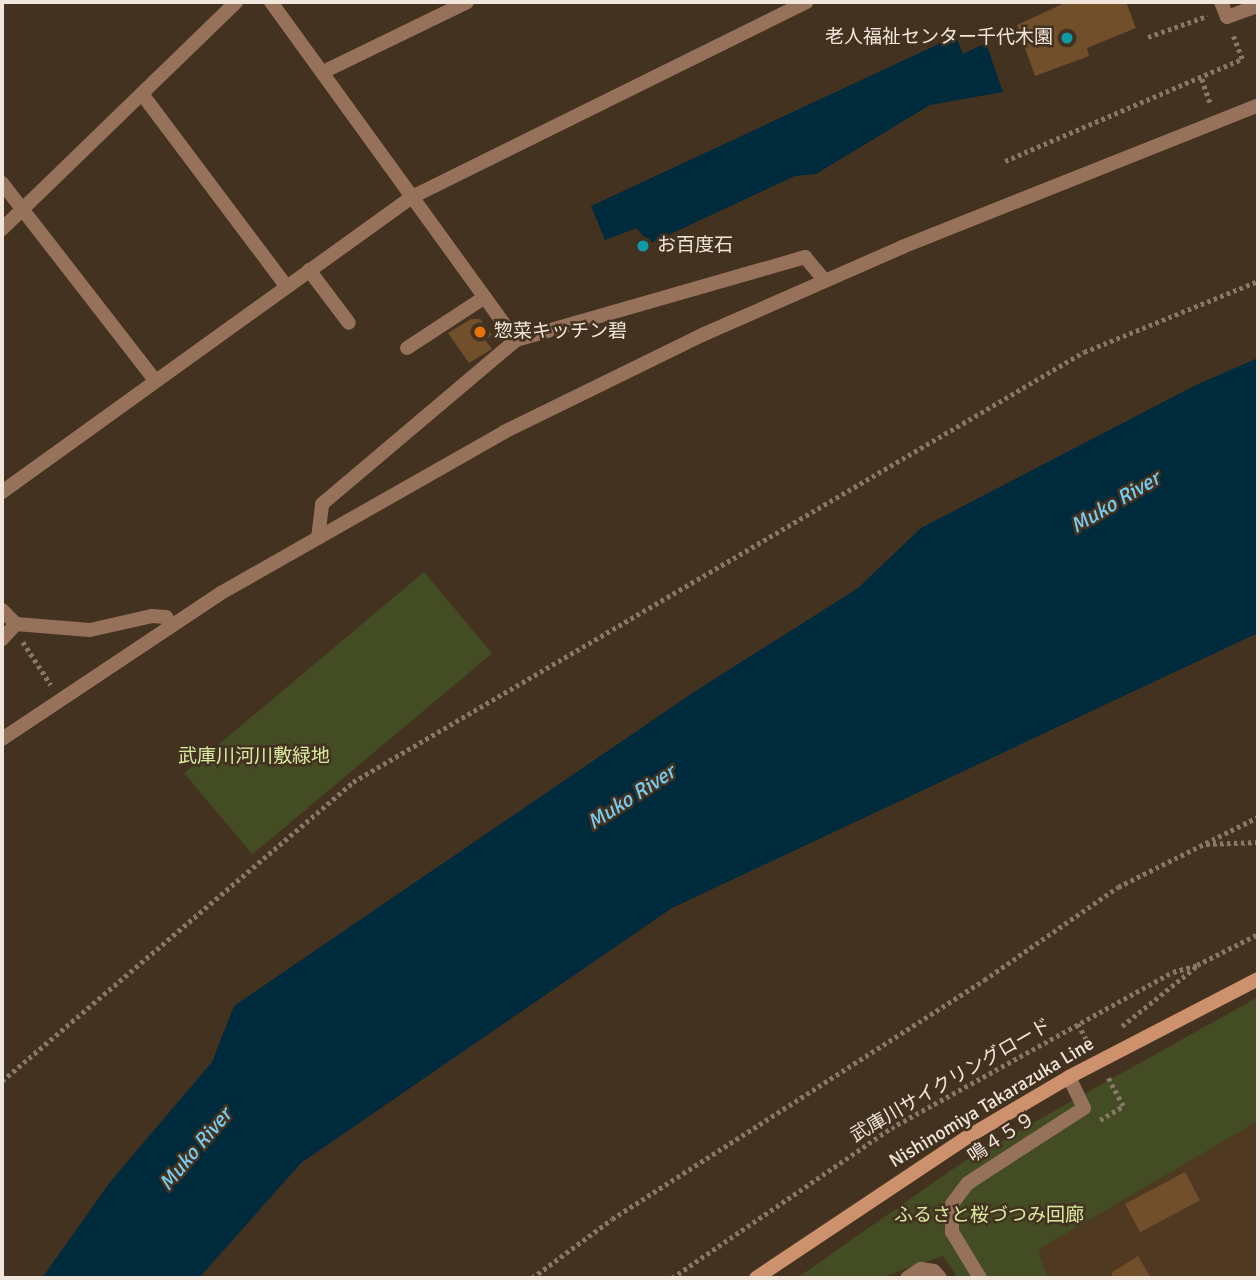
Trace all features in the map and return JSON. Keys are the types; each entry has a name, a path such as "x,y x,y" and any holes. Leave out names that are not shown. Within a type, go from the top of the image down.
{"main road":[{"name":"Nishinomiya Takarazuka Line","path":"756,1278 944,1152 1069,1077 1258,979"}],"street":[{"path":"2,229 236,2"},
{"path":"271,2 516,340"},
{"path":"323,72 467,2"},
{"path":"2,492 412,197 806,2"},
{"path":"1224,9 1258,6"},
{"path":"142,94 287,287"},
{"path":"2,739 171,626 504,432 702,335 825,281 1258,105"},
{"path":"2,183 155,380"},
{"path":"318,538 322,504 516,340 805,257 825,281"},
{"path":"309,271 349,323"},
{"path":"407,348 485,297"},
{"path":"2,610 15,625 90,630 152,616 166,617 171,626"},
{"path":"2,639 15,625"},
{"name":"鳴４５９","path":"980,1278 952,1232 952,1204 968,1182 1084,1108 1069,1077"},
{"path":"907,1278 921,1269 934,1271 940,1278"}],"path":[{"path":"1005,161 1065,132 1202,79 1242,60 1224,9 1148,37"},
{"path":"1202,79 1217,122"},
{"path":"2,1082 354,782 1084,352 1258,281"},
{"path":"15,625 61,700"},
{"path":"532,1278 612,1219 972,988 1118,887 1258,817"},
{"path":"1202,845 1258,842"},
{"name":"武庫川サイクリングロード","path":"672,1278 891,1128 1172,972 1197,965 1258,934"},
{"path":"1112,1034 1197,965"},
{"path":"1078,1024 1092,1049 1102,1042"}],"shaded area":[{"path":"1258,1121 1258,1278 1048,1278 1038,1250"}],"green space":[{"name":"武庫川河川敷緑地","path":"424,572 492,653 252,854 184,773"},
{"name":"ふるさと桜づつみ回廊","path":"1258,997 1258,1121 1038,1250 1048,1278 958,1278 943,1256 880,1278 797,1278 963,1162"}],"water":[{"path":"956,36 963,54 986,43 1003,92 930,105 816,174 795,176 649,244 637,228 605,240 591,206"},
{"name":"Muko River","path":"1258,358 1258,633 672,908 301,1163 199,1278 42,1278 110,1182 212,1062 234,1006 694,692 858,588 921,528 1196,385"}],"building":[{"name":"老人福祉センター千代木園","path":"1067,2 1126,2 1136,28 1087,48 1089,56 1035,76 1017,25"},
{"path":"471,319 480,319 492,335 485,340 492,349 469,363 448,333"},
{"path":"1185,1172 1200,1200 1140,1232 1125,1204"},
{"path":"1138,1256 1151,1278 1114,1278 1111,1273"}],"place":[{"name":"老人福祉センター千代木園","path":"1067,38"},
{"name":"お百度石","path":"643,246"},
{"name":"惣菜キッチン碧","path":"480,332"}]}
